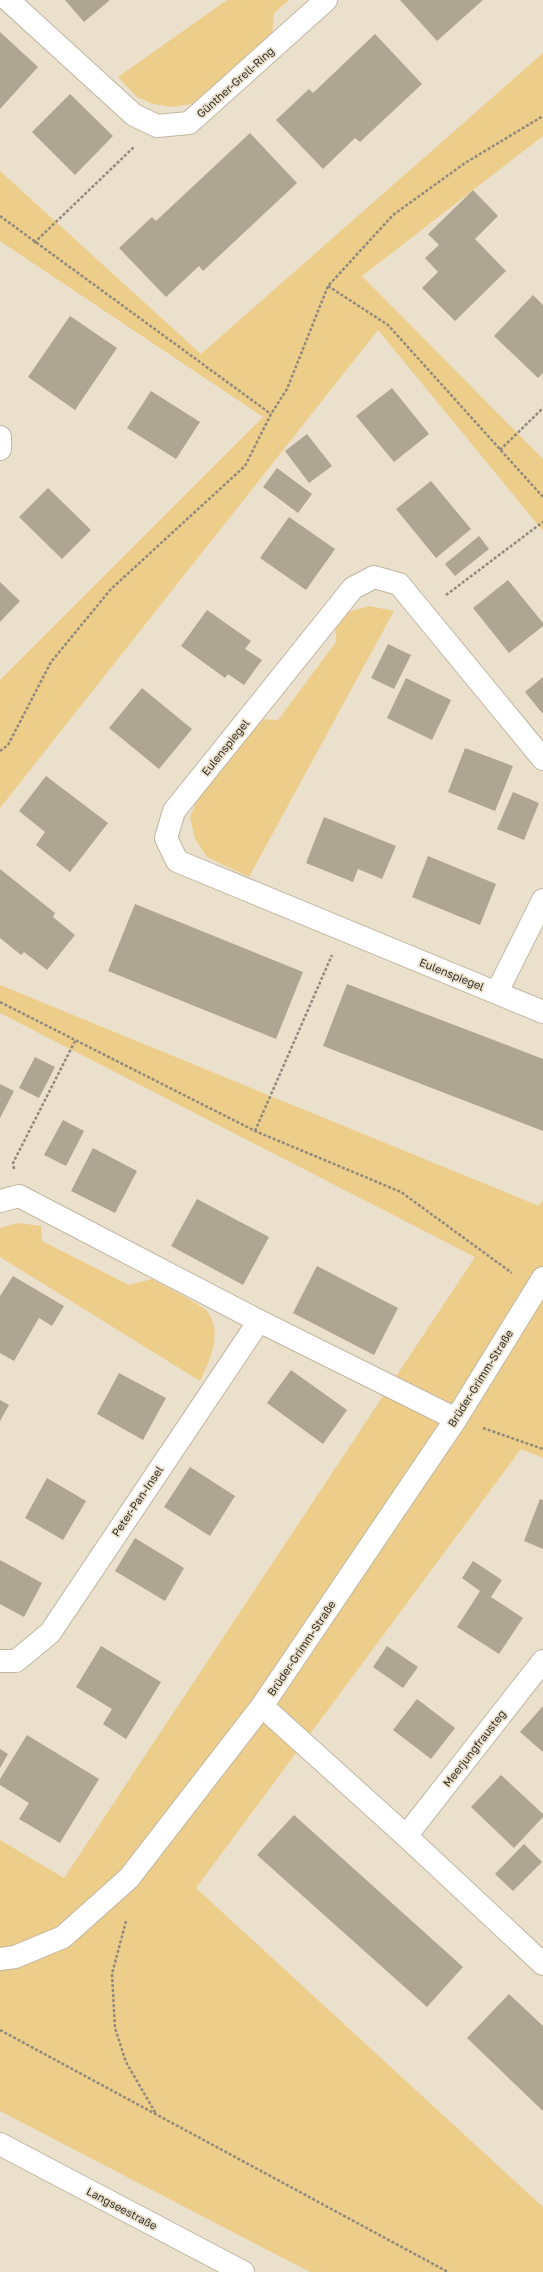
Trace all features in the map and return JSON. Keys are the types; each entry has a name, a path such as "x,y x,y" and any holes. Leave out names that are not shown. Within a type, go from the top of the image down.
{"street":[{"name":"Günther-Grell-Ring","path":"8,0 134,115 157,126 189,124 326,0"},
{"path":"0,437 0,449"},
{"name":"Eulenspiegel","path":"543,759 424,612 399,584 374,577 353,588 174,811 166,838 177,861 543,1012"},
{"name":"Eulenspiegel","path":"497,992 543,900"},
{"path":"10,1199 456,1419"},
{"name":"Brüder-Grimm-Straße","path":"0,1959 15,1957 62,1937 129,1878 262,1706 456,1419 540,1286"},
{"name":"Peter-Pan-Insel","path":"0,1661 16,1661 50,1633 259,1321"},
{"name":"Meerjungfrausteg","path":"406,1836 543,1661"},
{"path":"262,1706 406,1836 543,1964"},
{"name":"Langseestraße","path":"0,2144 243,2272"}],"path":[{"path":"0,751 8,745 51,662 111,589 245,466 271,414 287,389 328,286 393,215 465,163 543,116"},
{"path":"34,243 157,126"},
{"path":"0,216 34,243 271,414"},
{"path":"328,286 388,325 543,497"},
{"path":"500,450 543,408"},
{"path":"424,612 543,522"},
{"path":"255,1131 344,930"},
{"path":"0,1002 255,1131 401,1192 540,1286"},
{"path":"10,1199 13,1163 75,1041"},
{"path":"456,1419 543,1449"},
{"path":"129,1878 126,1922 112,1974 115,2028 126,2062 156,2114"},
{"path":"0,2030 448,2272"}],"shaded area":[{"path":"227,0 289,0 274,13 272,36 192,104 171,107 153,104 137,97 118,77"},
{"path":"543,53 543,136 362,276 543,459 543,531 378,330 0,808 0,680 263,417 0,241 0,171 201,354"},
{"path":"369,606 394,611 249,877 207,857 195,839 190,817 199,795 259,719 278,720 336,642 335,624 348,612"},
{"path":"0,985 539,1206 543,1200 543,1458 521,1449 196,1888 543,2207 543,2272 310,2272 0,2111 0,1840 64,1878 475,1257 0,1013"},
{"path":"18,1223 41,1226 42,1241 129,1285 152,1279 206,1310 211,1318 215,1336 214,1346 208,1364 200,1381 0,1257 0,1228"}],"building":[{"path":"65,0 110,0 84,22"},
{"path":"400,0 483,0 437,41"},
{"path":"0,32 38,67 0,109"},
{"path":"375,34 422,84 360,142 355,138 323,169 276,120 309,89 313,93"},
{"path":"70,94 113,136 75,175 32,132"},
{"path":"250,133 297,183 203,271 199,266 166,297 119,248 152,217 156,221"},
{"path":"473,190 498,216 475,239 506,271 455,321 422,288 438,272 425,258 439,245 428,234"},
{"path":"533,295 543,305 543,373 538,378 494,336"},
{"path":"70,316 117,348 75,410 28,377"},
{"path":"392,388 429,434 394,462 356,416"},
{"path":"151,391 200,422 176,459 127,428"},
{"path":"307,434 332,466 309,483 285,451"},
{"path":"277,468 312,494 298,513 263,487"},
{"path":"431,481 471,529 436,558 396,509"},
{"path":"48,488 91,530 62,559 19,517"},
{"path":"289,517 335,549 306,590 260,558"},
{"path":"479,536 489,549 455,576 445,564"},
{"path":"508,580 543,623 543,626 509,653 473,608"},
{"path":"0,582 20,601 0,622"},
{"path":"207,610 251,641 245,649 262,660 244,685 228,674 225,678 181,646"},
{"path":"388,644 411,655 394,689 371,678"},
{"path":"543,677 543,714 525,692"},
{"path":"406,678 451,700 432,740 387,718"},
{"path":"142,688 192,729 159,769 109,728"},
{"path":"465,748 513,766 495,811 448,792"},
{"path":"46,776 108,823 70,872 36,845 45,832 19,811"},
{"path":"513,792 539,803 524,840 497,829"},
{"path":"324,817 396,846 382,879 358,869 353,882 306,863"},
{"path":"428,856 496,884 480,925 412,897"},
{"path":"0,869 55,913 53,917 75,935 47,970 24,952 21,955 0,938"},
{"path":"135,904 303,972 276,1039 108,971"},
{"path":"347,984 543,1059 543,1131 323,1046"},
{"path":"35,1057 55,1067 39,1098 19,1088"},
{"path":"0,1084 14,1091 0,1118"},
{"path":"63,1120 84,1131 66,1166 44,1155"},
{"path":"93,1148 137,1171 115,1213 71,1191"},
{"path":"197,1199 269,1237 243,1285 171,1246"},
{"path":"317,1266 398,1308 374,1355 293,1313"},
{"path":"13,1276 64,1306 52,1326 39,1318 14,1361 0,1353 0,1296"},
{"path":"291,1370 347,1410 323,1444 267,1403"},
{"path":"119,1373 166,1398 143,1440 97,1414"},
{"path":"0,1400 9,1405 0,1421"},
{"path":"190,1467 235,1496 210,1536 164,1507"},
{"path":"47,1478 86,1501 63,1540 25,1518"},
{"path":"540,1499 543,1500 543,1549 524,1541"},
{"path":"135,1538 184,1568 165,1601 115,1571"},
{"path":"0,1560 42,1583 24,1617 0,1604"},
{"path":"473,1561 502,1580 491,1597 523,1618 499,1654 457,1627 480,1591 462,1578"},
{"path":"101,1646 161,1682 126,1739 103,1724 112,1709 76,1687"},
{"path":"387,1646 418,1667 403,1688 373,1667"},
{"path":"417,1699 455,1728 431,1759 393,1730"},
{"path":"543,1706 543,1752 520,1732"},
{"path":"27,1735 99,1779 60,1843 19,1819 29,1803 0,1785 0,1779"},
{"path":"0,1749 8,1754 0,1768"},
{"path":"501,1775 543,1814 543,1817 514,1848 471,1807"},
{"path":"294,1815 463,1967 427,2007 257,1855"},
{"path":"524,1844 542,1862 513,1891 495,1874"},
{"path":"509,1994 543,2026 543,2111 467,2038"}]}
